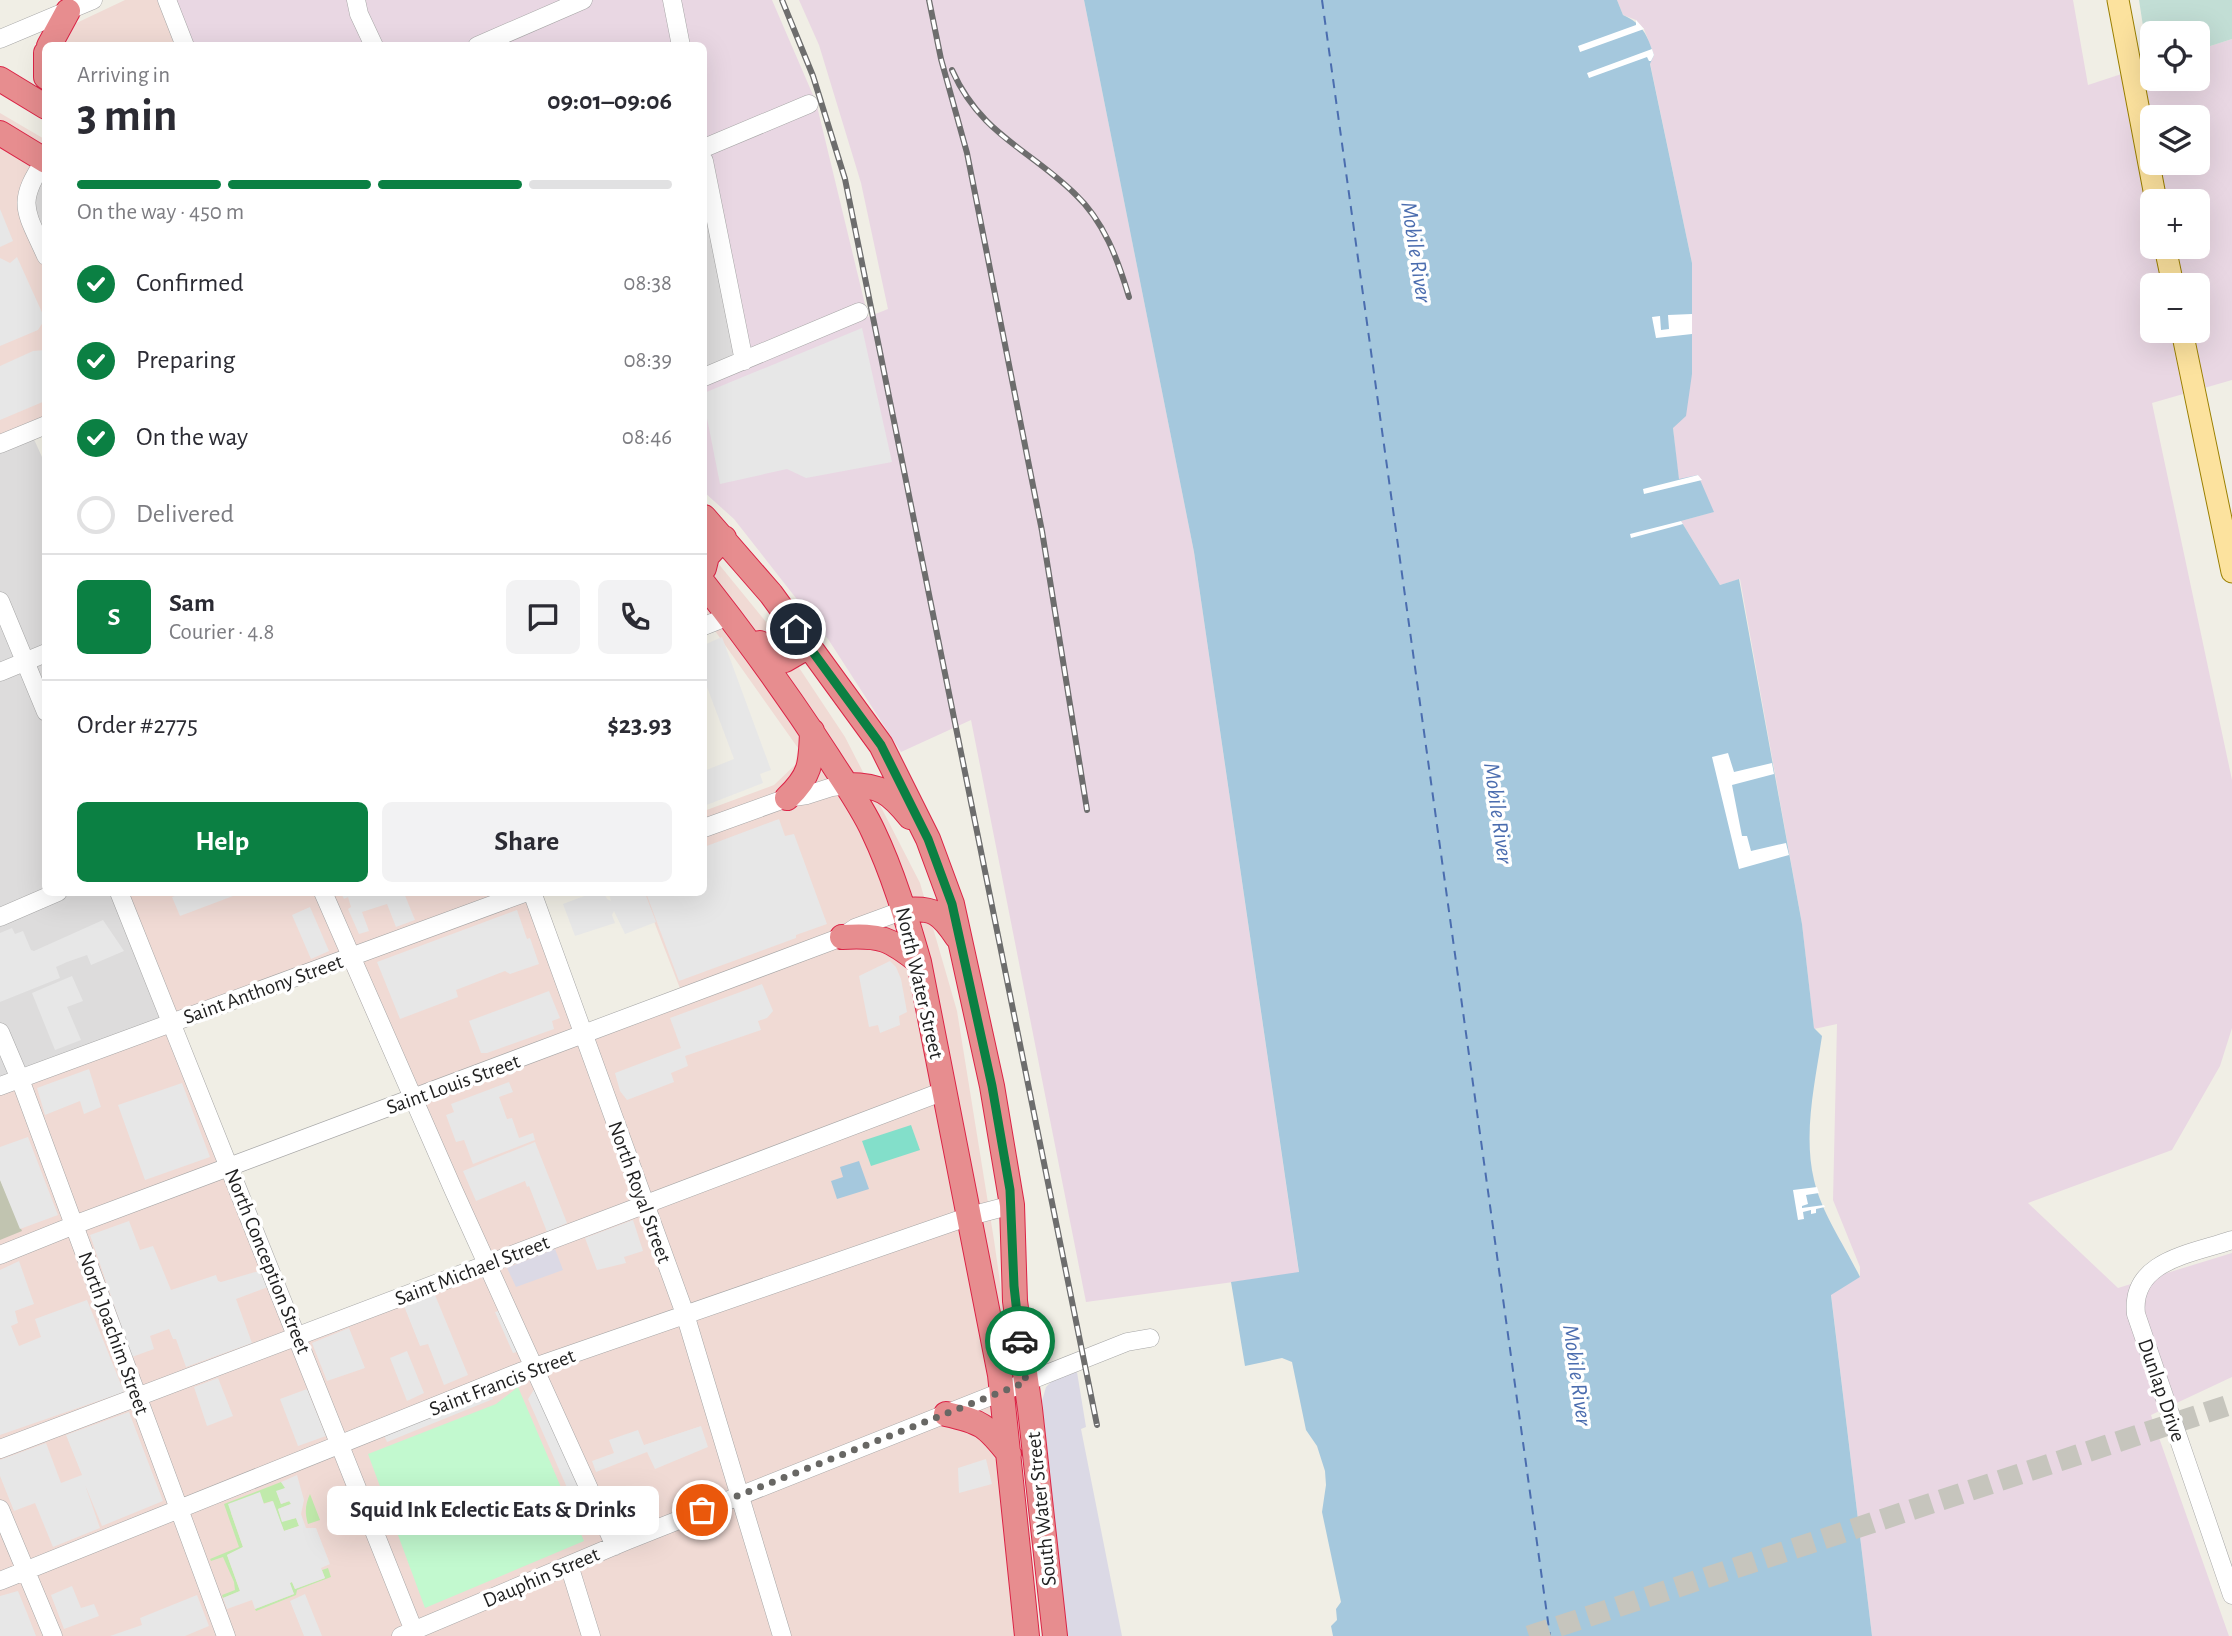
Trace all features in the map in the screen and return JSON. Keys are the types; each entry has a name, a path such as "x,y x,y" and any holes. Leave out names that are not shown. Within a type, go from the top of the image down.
{"highway":[{"path":"51,42 68,11"},
{"path":"0,79 42,105"},
{"path":"0,134 42,159"},
{"path":"707,520 771,594 881,745 932,849 952,904 963,946 992,1086 1012,1205 1015,1301 1026,1382"},
{"path":"707,556 724,538"},
{"name":"North Water Street","path":"707,588 812,731 848,785 872,829 892,875 919,962 1002,1392"},
{"path":"729,616 748,628 775,661 785,660 809,646"},
{"path":"786,798 802,784 807,775 811,761 812,731"},
{"path":"848,785 871,786 895,799 932,849 936,881 932,891 926,899 904,910"},
{"path":"904,910 930,909 941,915 963,946"},
{"path":"842,937 882,938 898,945 919,962"},
{"name":"South Water Street","path":"1026,1382 1055,1636"},
{"name":"South Water Street","path":"1002,1392 1027,1636"},
{"path":"946,1414 979,1422 1009,1454"}],"main road":[{"path":"2118,0 2154,189"},
{"path":"2184,343 2232,572"}],"street":[{"path":"0,39 93,0"},
{"path":"167,0 183,42"},
{"path":"356,0 359,14 372,42"},
{"path":"486,42 583,0"},
{"path":"672,0 680,42"},
{"path":"707,147 810,104"},
{"path":"42,166 27,191 25,206 42,246"},
{"path":"707,176 744,361"},
{"path":"707,376 859,312"},
{"path":"0,444 42,427"},
{"path":"0,601 42,702"},
{"path":"707,625 729,616"},
{"path":"0,672 42,655"},
{"path":"707,827 786,798 807,795 832,786 848,785"},
{"path":"0,917 49,896"},
{"name":"North Conception Street","path":"121,896 341,1443 411,1634"},
{"path":"325,896 487,1265 615,1546"},
{"name":"Saint Anthony Street","path":"0,1086 518,896"},
{"name":"North Royal Street","path":"530,896 685,1314 782,1636"},
{"name":"Saint Louis Street","path":"0,1255 842,937 855,928 904,910"},
{"name":"North Joachim Street","path":"0,1032 20,1079 226,1636"},
{"name":"Saint Michael Street","path":"0,1449 944,1091"},
{"name":"Saint Francis Street","path":"0,1581 535,1368 970,1216 1012,1205"},
{"name":"Dunlap Drive","path":"2232,1240 2153,1269 2143,1278 2134,1300 2136,1314 2232,1595"},
{"name":"Dauphin Street","path":"411,1634 739,1495 1127,1342 1150,1338"},
{"path":"0,1509 53,1636"},
{"path":"569,1565 592,1636"}],"shaded area":[{"path":"125,0 157,0 178,42 55,42 68,27"},
{"path":"157,0 772,0 816,102 868,317 888,309 861,183 819,45 799,0 1084,0 1194,552 1299,1273 1086,1302 971,720 901,752 828,639 734,519 707,495 707,384 740,370 707,204 707,42 178,42"},
{"path":"1617,0 2073,0 2088,85 2140,68 2140,91 2210,91 2210,46 2232,39 2232,380 2152,403 2232,780 2232,1028 2220,1066 2172,1150 2028,1203 2118,1288 2232,1253 2232,1377 2151,1415 2229,1636 1872,1636 1831,1294 1860,1277 1860,1267 1833,1200 1837,1024 1814,1029 1802,924 1740,579 1720,585 1681,521 1713,512 1679,480 1673,428 1692,374 1692,263 1650,63 1654,55 1644,29 1636,20 1623,15"},
{"path":"2139,0 2232,0 2232,39 2210,46 2210,21 2142,21"},
{"path":"0,113 42,138 42,178 30,198 42,235 42,421 0,440"},
{"path":"42,177 42,237 34,218 34,184"},
{"path":"707,204 737,357 707,371"},
{"path":"0,209 13,241 0,247"},
{"path":"17,257 42,312 42,324 38,330 0,346 0,258 10,263"},
{"path":"862,328 892,462 806,478 787,469 720,484 707,418 707,392"},
{"path":"42,350 42,402 0,420 0,366 33,351"},
{"path":"33,437 42,457 42,896 126,896 176,1016 0,1080 0,440"},
{"path":"707,550 780,639 845,737 920,883 957,1011 994,1240 1011,1359 1038,1636 0,1636 0,1080 176,1016 126,896 540,896 588,1026 681,991 644,896 707,896 707,810 774,785 795,765 798,748 713,628 707,630","holes":["345,966 477,1264 300,1330 179,1026"]},
{"path":"722,637 771,770 760,774 763,783 707,805 707,770 734,759 707,687 707,644"},
{"path":"779,819 785,836 794,834 827,924 679,981 647,896 707,896 707,846"},
{"path":"175,896 233,896 180,916 172,897"},
{"path":"342,896 405,896 415,920 396,927 387,904 362,912 369,931 359,934 348,909 351,907 348,897 344,899"},
{"path":"584,896 606,896 611,901 610,896 646,896 656,922 625,934 614,911 612,915 615,923 575,936 563,904"},
{"path":"310,907 329,951 311,959 292,915"},
{"path":"517,910 539,964 510,974 505,971 456,990 458,997 400,1019 377,962"},
{"path":"103,920 124,951 91,965 87,955 67,962 56,967 60,978 0,1002 0,933 12,928 15,934 23,931 31,950 34,951"},
{"path":"890,961 901,979 907,1012 899,1016 900,1025 880,1033 878,1025 869,1027 859,976"},
{"path":"72,976 83,1001 67,1007 81,1040 55,1050 32,993"},
{"path":"762,984 773,1011 767,1018 758,1021 761,1030 685,1056 688,1066 671,1073 674,1082 627,1100 620,1091 615,1073 681,1048 670,1018"},
{"path":"549,991 560,1018 552,1021 554,1029 481,1053 469,1021"},
{"path":"89,1069 101,1107 84,1114 80,1101 45,1115 37,1088"},
{"path":"509,1082 513,1092 499,1097 507,1119 512,1118 519,1138 533,1133 535,1140 473,1164 464,1140 456,1142 446,1115 454,1112 451,1104"},
{"path":"182,1083 210,1157 145,1180 118,1105"},
{"path":"911,1125 920,1150 871,1166 862,1141"},
{"path":"28,1137 58,1215 20,1229 0,1180 0,1147"},
{"path":"535,1142 567,1223 547,1232 525,1181 476,1201 463,1171"},
{"path":"0,1179 22,1231 0,1240"},
{"path":"633,1220 643,1251 624,1257 626,1263 597,1270 585,1238"},
{"path":"129,1221 140,1250 153,1246 171,1290 216,1275 221,1282 259,1271 268,1287 236,1299 252,1343 186,1367 176,1339 173,1339 169,1329 150,1336 154,1349 132,1357 90,1235"},
{"path":"555,1249 563,1270 516,1287 507,1268"},
{"path":"19,1261 34,1304 15,1311 18,1323 11,1326 19,1346 41,1337 35,1319 87,1300 124,1392 0,1435 0,1270"},
{"path":"435,1295 468,1375 444,1385 428,1344 420,1346 404,1306"},
{"path":"499,1311 517,1352 513,1353 495,1312"},
{"path":"349,1328 365,1368 327,1381 312,1343"},
{"path":"407,1351 424,1393 407,1401 390,1358"},
{"path":"1077,1372 1086,1427 1081,1429 1122,1636 1067,1636 1042,1401 1046,1387 1053,1380"},
{"path":"218,1378 233,1416 207,1426 194,1387"},
{"path":"535,1388 590,1514 584,1526 528,1399"},
{"path":"307,1389 326,1436 298,1446 280,1399"},
{"path":"489,1390 493,1399 387,1442 382,1431"},
{"path":"129,1412 163,1501 102,1526 85,1485 100,1528 53,1547 35,1503 14,1511 0,1476 0,1460 46,1443 61,1483 82,1475 66,1435"},
{"path":"701,1426 708,1447 655,1469 647,1452 596,1472 592,1461 614,1453 609,1440 638,1430 644,1445"},
{"path":"986,1459 992,1484 959,1493 958,1468"},
{"path":"297,1475 304,1500 301,1514 306,1528 316,1528 330,1564 321,1568 325,1578 295,1589 292,1582 290,1583 294,1594 255,1609 252,1600 227,1609 223,1598 240,1591 227,1555 243,1547 228,1504 260,1492 264,1504 273,1501 284,1531 299,1526 296,1518 282,1522 278,1509 291,1504 289,1501 281,1504 276,1491 285,1488 281,1482"},
{"path":"72,1586 81,1608 94,1604 99,1616 64,1629 51,1595"},
{"path":"18,1591 36,1636 0,1636 0,1596"},
{"path":"305,1594 322,1636 304,1636 290,1601"},
{"path":"197,1595 209,1626 185,1636 110,1636 142,1625 140,1618"}],"green space":[{"path":"518,1387 584,1541 425,1608 368,1454 496,1404"},
{"path":"281,1482 286,1488 277,1492 281,1504 290,1501 291,1504 278,1509 282,1521 296,1518 299,1526 284,1531 272,1501 231,1513 243,1547 227,1555 240,1591 223,1598 222,1595 235,1590 234,1582 223,1557 211,1561 210,1559 239,1547 224,1504"},
{"path":"310,1494 320,1520 308,1524 306,1507"},
{"path":"328,1568 331,1577 297,1590 296,1595 256,1611 255,1609 294,1594 289,1583 292,1582 295,1589 325,1578 322,1570"}],"water":[{"name":"Mobile River","path":"1084,0 1617,0 1623,15 1640,26 1646,36 1654,55 1650,64 1692,263 1692,374 1686,416 1673,428 1679,479 1698,475 1714,512 1681,521 1720,585 1739,579 1802,924 1814,1028 1822,1036 1810,1126 1814,1180 1822,1205 1860,1277 1831,1295 1872,1636 1333,1636 1331,1626 1337,1620 1336,1609 1341,1602 1322,1512 1325,1471 1317,1446 1306,1430 1292,1362 1282,1358 1245,1366 1231,1282 1299,1272 1194,552"},
{"path":"859,1161 869,1189 837,1199 831,1181 843,1177 840,1167"},
{"path":"474,1489 480,1491 480,1503 474,1505 468,1503 466,1497 468,1491"}],"pier":[{"path":"1636,20 1644,29 1580,52 1578,46 1636,25"},
{"path":"1652,49 1654,55 1651,61 1647,57 1589,78 1587,73"},
{"path":"1692,314 1692,334 1656,338 1652,317 1660,316 1661,330 1669,329 1668,315"},
{"path":"1698,475 1702,480 1644,494 1643,489"},
{"path":"1681,521 1683,524 1631,538 1630,534"},
{"path":"1728,753 1734,772 1772,763 1774,774 1732,785 1742,836 1747,836 1751,851 1786,843 1789,855 1739,869 1712,757"},
{"path":"1817,1187 1819,1193 1806,1195 1808,1204 1802,1208 1825,1207 1816,1209 1816,1213 1811,1214 1811,1210 1803,1212 1804,1219 1798,1220 1793,1190"}],"ferry route":[{"path":"1322,0 1550,1636"}],"tunnel":[{"path":"1529,1636 2232,1404"}],"railway":[{"path":"782,0 813,76 845,179 1097,1425"},
{"path":"929,0 941,59 967,153 1042,531 1087,810"},
{"path":"952,70 964,92 991,126 1057,178 1094,216 1109,242 1129,297"}],"way so far":[{"path":"702,1510 1026,1382 1020,1341"}],"place":[{"name":"Squid Ink Eclectic Eats & Drinks","path":"702,1510"}],"route":[{"path":"796,629 881,745 928,839 952,904 992,1086 1010,1190 1014,1286 1020,1341"}]}
